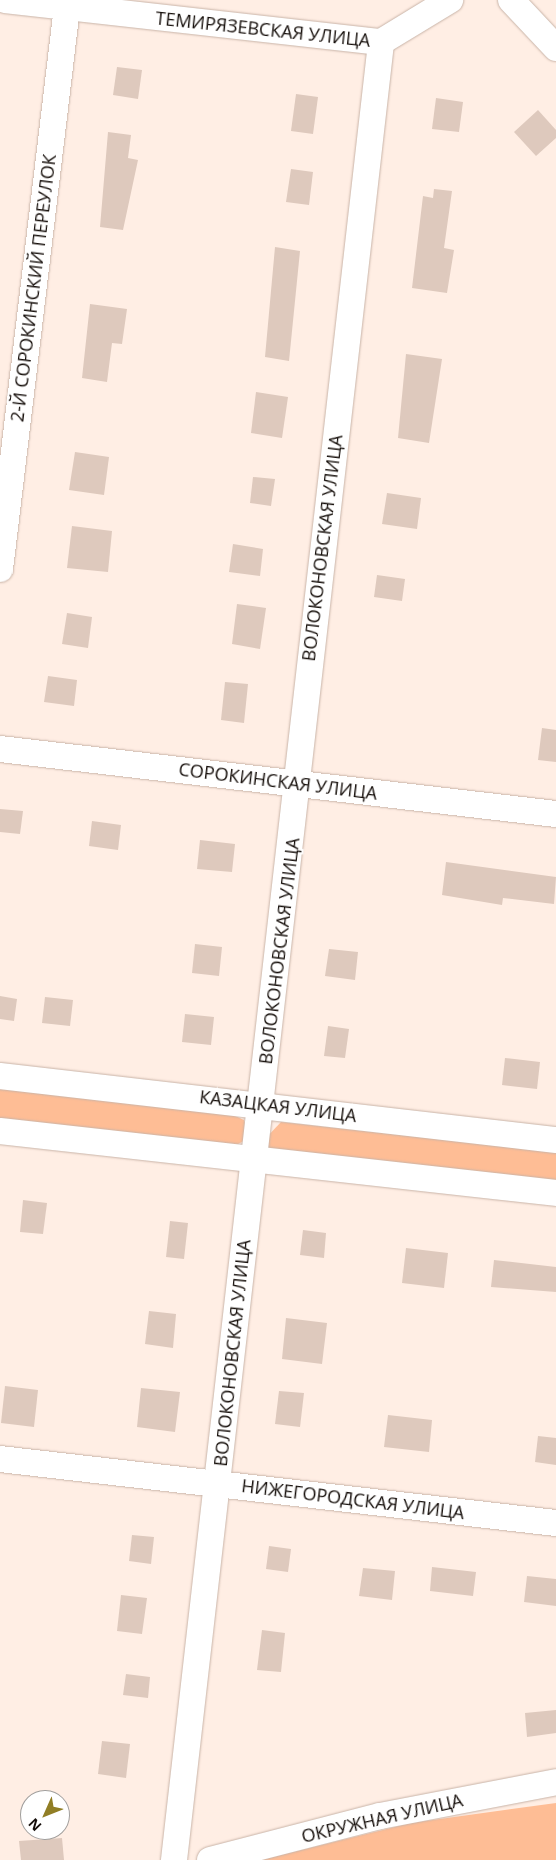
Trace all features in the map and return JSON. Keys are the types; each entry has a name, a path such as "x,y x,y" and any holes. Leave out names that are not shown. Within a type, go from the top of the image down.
{"street":[{"name":"ТЕМИРЯЗЕВСКАЯ УЛИЦА","path":"5,0 382,42 450,0"},
{"path":"511,0 556,48"},
{"name":"2-Й СОРОКИНСКИЙ ПЕРЕУЛОК","path":"0,569 67,7"},
{"name":"ВОЛОКОНОВСКАЯ УЛИЦА","path":"174,1860 219,1483 252,1160 299,783 306,682 382,42"},
{"name":"СОРОКИНСКАЯ УЛИЦА","path":"0,750 556,814"},
{"name":"КАЗАЦКАЯ УЛИЦА","path":"0,1076 260,1104 556,1140"},
{"path":"0,1131 556,1193"},
{"name":"НИЖЕГОРОДСКАЯ УЛИЦА","path":"0,1459 556,1523"},
{"name":"ОКРУЖНАЯ УЛИЦА","path":"210,1860 380,1816 556,1782"}],"shaded area":[{"path":"0,1088 231,1114 244,1120 247,1130 244,1141 228,1149 0,1124"},
{"path":"281,1122 556,1152 556,1186 265,1149 264,1140"},
{"path":"556,1803 556,1860 261,1860 411,1823"}],"building":[{"path":"117,67 142,70 138,99 113,95"},
{"path":"296,94 318,97 313,134 291,131"},
{"path":"436,98 463,102 459,132 432,129"},
{"path":"538,110 556,130 556,138 536,156 514,132"},
{"path":"108,132 131,135 128,158 138,160 123,230 100,227"},
{"path":"291,169 313,172 309,205 286,202"},
{"path":"434,189 452,191 444,248 454,250 447,293 412,288 423,196 433,198"},
{"path":"275,247 300,251 289,361 265,357"},
{"path":"90,304 127,309 122,344 112,343 107,382 82,378"},
{"path":"406,354 442,359 429,443 398,438"},
{"path":"256,392 288,397 282,438 251,433"},
{"path":"75,452 109,457 104,495 69,490"},
{"path":"253,477 275,479 271,506 250,503"},
{"path":"387,493 421,498 417,529 382,524"},
{"path":"72,526 112,531 108,572 67,568"},
{"path":"233,544 263,549 260,576 229,572"},
{"path":"377,575 405,579 402,601 374,597"},
{"path":"237,604 266,608 260,649 232,644"},
{"path":"67,613 92,617 88,648 62,644"},
{"path":"48,676 77,680 74,706 44,702"},
{"path":"225,682 248,684 244,723 221,720"},
{"path":"542,728 556,730 556,762 538,760"},
{"path":"0,809 23,811 20,834 0,832"},
{"path":"92,821 121,825 118,850 89,846"},
{"path":"200,840 235,844 232,872 197,869"},
{"path":"446,862 556,877 554,904 503,898 502,905 442,895"},
{"path":"195,944 222,947 219,976 192,973"},
{"path":"329,949 358,952 355,980 325,976"},
{"path":"0,996 17,999 14,1021 0,1019"},
{"path":"45,997 73,1000 70,1026 42,1023"},
{"path":"185,1014 214,1017 211,1045 182,1042"},
{"path":"328,1026 349,1029 345,1058 324,1056"},
{"path":"505,1058 540,1062 537,1089 502,1085"},
{"path":"23,1200 47,1203 43,1234 20,1232"},
{"path":"170,1221 188,1223 184,1259 166,1257"},
{"path":"303,1230 326,1233 324,1258 300,1255"},
{"path":"406,1248 448,1253 444,1288 402,1283"},
{"path":"494,1260 556,1267 556,1292 491,1287"},
{"path":"149,1311 176,1314 173,1348 145,1344"},
{"path":"286,1318 327,1323 322,1364 282,1359"},
{"path":"5,1386 38,1390 34,1427 1,1423"},
{"path":"141,1388 180,1392 175,1432 137,1427"},
{"path":"279,1391 304,1393 300,1427 275,1424"},
{"path":"388,1415 432,1420 429,1452 384,1447"},
{"path":"538,1436 556,1438 556,1465 535,1462"},
{"path":"132,1535 154,1537 151,1564 129,1561"},
{"path":"269,1546 291,1549 288,1572 266,1569"},
{"path":"432,1567 476,1572 473,1596 430,1591"},
{"path":"363,1568 395,1571 392,1600 359,1596"},
{"path":"527,1576 556,1579 556,1606 524,1602"},
{"path":"121,1595 147,1598 142,1634 117,1631"},
{"path":"262,1630 285,1633 281,1672 257,1670"},
{"path":"126,1674 150,1677 148,1698 123,1695"},
{"path":"556,1710 556,1733 527,1737 525,1713"},
{"path":"102,1741 130,1744 126,1778 98,1774"},
{"path":"62,1840 64,1860 21,1860 19,1841"}]}
